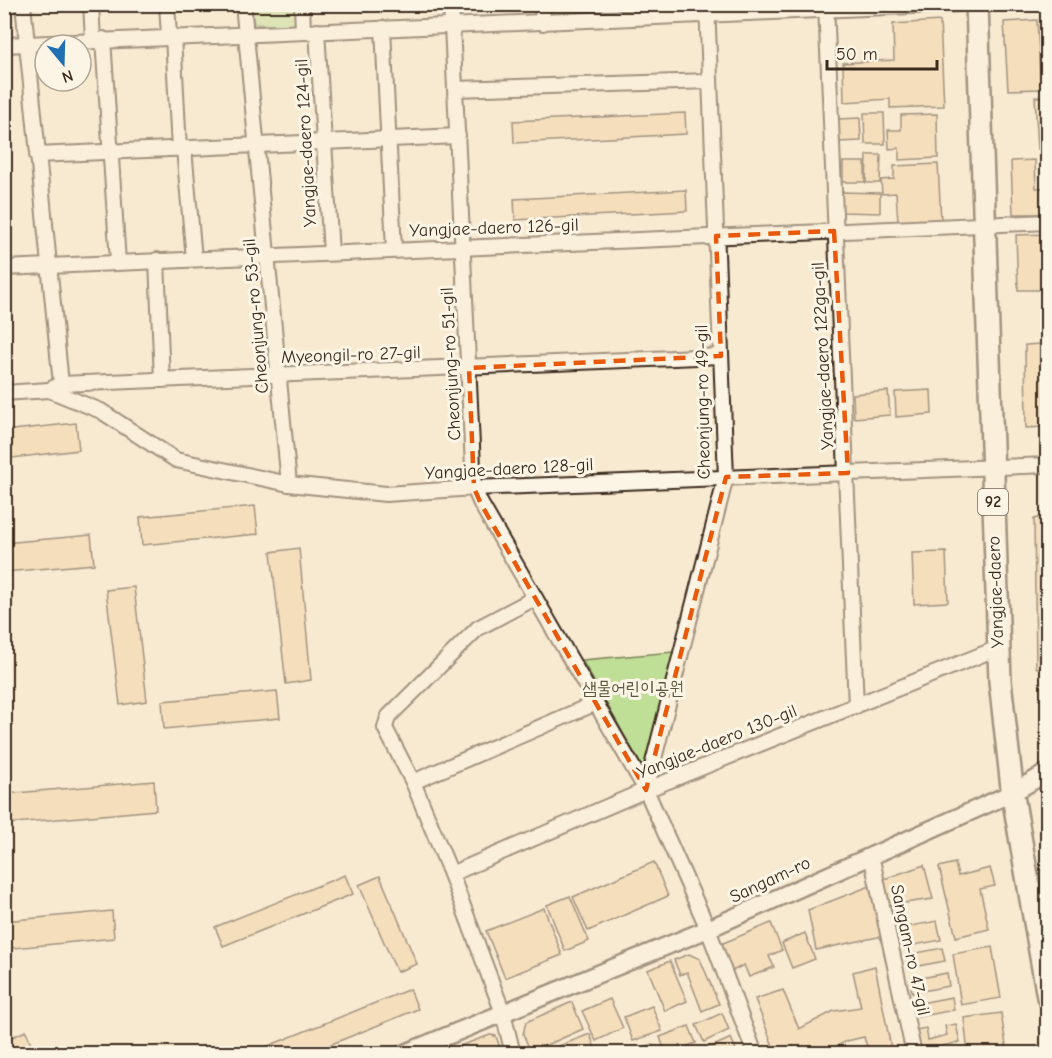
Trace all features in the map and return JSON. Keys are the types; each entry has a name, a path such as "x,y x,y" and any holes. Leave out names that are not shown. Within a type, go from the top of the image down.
{"main road":[{"name":"Yangjae-daero","path":"977,4 998,648 1012,793 1042,942 1047,997"}],"street":[{"path":"23,4 47,264 55,387"},
{"path":"91,4 98,40 111,152 118,262"},
{"path":"167,4 194,259"},
{"name":"Cheonjung-ro 53-gil","path":"243,4 269,256 289,484"},
{"path":"302,4 303,31"},
{"name":"Cheonjung-ro 51-gil","path":"451,4 474,488 481,504 646,790 708,929 755,1053"},
{"path":"542,4 543,23"},
{"path":"4,45 171,36 543,23 707,10 958,4"},
{"name":"Yangjae-daero 122ga-gil","path":"826,8 834,231 848,473 856,706"},
{"name":"Cheonjung-ro 49-gil","path":"646,790 726,477 707,10"},
{"path":"382,28 394,250"},
{"name":"Yangjae-daero 124-gil","path":"317,31 331,253"},
{"path":"455,89 710,81"},
{"path":"37,155 458,136"},
{"name":"Yangjae-daero 126-gil","path":"4,268 47,264 1047,222"},
{"path":"157,260 162,380"},
{"name":"Myeongil-ro 27-gil","path":"4,393 162,380 721,356"},
{"name":"Yangjae-daero 128-gil","path":"55,387 101,411 176,460 289,484 386,494 474,488 1047,465"},
{"path":"513,1053 503,1013 451,874 413,782 385,728 388,717 478,628 535,598"},
{"name":"Yangjae-daero 130-gil","path":"451,874 646,790 998,648"},
{"path":"413,782 596,703"},
{"name":"Sangam-ro","path":"403,1053 708,929 1012,793 1047,772"},
{"name":"Sangam-ro 47-gil","path":"871,855 914,1053"}],"highlighted area":[{"path":"834,231 848,473 726,477 646,790 481,504 474,488 469,368 721,356 716,236"}],"green space":[{"path":"252,5 297,5 298,26 254,24"},
{"name":"샘물어린이공원","path":"673,652 645,772 582,660"}],"building":[{"path":"1037,20 1041,89 1008,90 1004,22"},
{"path":"940,21 944,106 890,108 890,99 844,102 843,63 894,60 893,24"},
{"path":"1035,97 1048,97 1048,149 1038,149"},
{"path":"685,113 686,134 514,143 513,121"},
{"path":"864,113 884,113 885,144 865,144"},
{"path":"937,114 938,158 899,160 899,148 889,149 888,130 901,130 901,115"},
{"path":"860,118 861,141 838,142 838,119"},
{"path":"867,155 881,155 880,183 866,183"},
{"path":"1035,160 1036,188 1048,188 1048,214 1013,214 1011,161"},
{"path":"843,162 865,162 865,182 843,182"},
{"path":"938,164 941,220 898,222 896,193 882,194 881,180 894,179 894,166"},
{"path":"686,190 687,211 515,220 514,199"},
{"path":"841,192 880,193 880,213 841,212"},
{"path":"1048,234 1048,290 1018,290 1016,235"},
{"path":"1040,329 1048,329 1048,441 1044,441 1044,427 1026,428 1025,345 1041,344"},
{"path":"931,390 932,414 896,417 895,392"},
{"path":"888,391 890,415 854,418 853,394"},
{"path":"76,423 79,450 4,459 4,431"},
{"path":"255,506 258,534 142,545 140,517"},
{"path":"1048,515 1048,674 1036,667 1034,519"},
{"path":"91,535 94,564 5,572 4,543"},
{"path":"299,548 311,680 286,684 271,552"},
{"path":"946,552 948,602 914,604 912,553"},
{"path":"134,587 147,701 120,705 106,590"},
{"path":"277,691 280,718 164,729 162,701"},
{"path":"154,781 156,810 4,824 4,794"},
{"path":"654,862 668,896 588,931 573,897"},
{"path":"955,863 958,876 990,868 995,886 980,889 989,929 956,937 939,867"},
{"path":"924,865 933,899 890,905 884,879"},
{"path":"345,875 353,894 223,946 215,927"},
{"path":"380,876 417,964 397,972 359,885"},
{"path":"870,886 883,936 816,950 808,910"},
{"path":"570,896 589,941 565,951 547,905"},
{"path":"544,908 562,955 505,978 486,931"},
{"path":"112,911 114,938 4,949 4,921"},
{"path":"937,921 941,940 904,947 900,928"},
{"path":"771,923 782,950 769,956 774,967 749,977 744,965 732,971 721,944"},
{"path":"805,933 815,959 792,968 782,943"},
{"path":"992,947 1001,998 961,1005 953,954"},
{"path":"942,948 945,961 908,968 906,955"},
{"path":"689,954 700,959 719,1004 702,1011 687,972 680,975 674,960"},
{"path":"670,961 687,1001 665,1011 648,970"},
{"path":"875,966 892,1053 869,1054 864,1037 847,1041 821,1054 776,1054 755,999 783,990 799,1029 834,1011 861,1007 853,972"},
{"path":"947,973 949,986 912,993 910,980"},
{"path":"410,989 418,1009 307,1054 248,1054"},
{"path":"952,997 954,1010 917,1017 915,1004"},
{"path":"610,999 623,1028 596,1041 582,1011"},
{"path":"572,1002 583,1029 531,1052 523,1034 526,1022"},
{"path":"652,1006 662,1031 633,1041 624,1017"},
{"path":"722,1013 729,1030 704,1042 696,1025"},
{"path":"1001,1013 1007,1052 968,1054 964,1018"},
{"path":"956,1024 960,1042 920,1051 915,1030 926,1028 928,1040 947,1035 945,1026"},
{"path":"689,1026 696,1043 666,1054 660,1037"},
{"path":"26,1031 35,1054 11,1054 5,1040"},
{"path":"590,1034 597,1054 553,1054 551,1049"},
{"path":"490,1035 496,1036 500,1048 486,1054 459,1054 457,1047"},
{"path":"731,1038 738,1054 709,1054 707,1049"},
{"path":"652,1044 655,1054 627,1053"}]}
